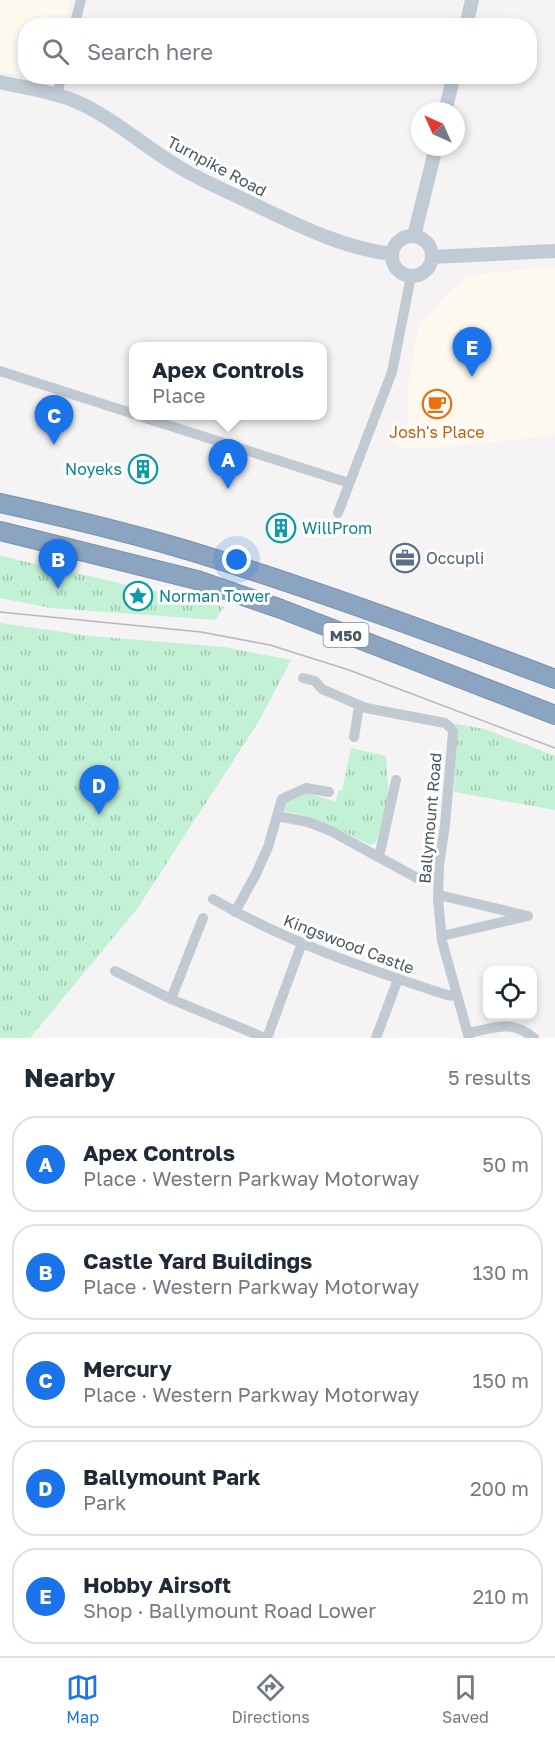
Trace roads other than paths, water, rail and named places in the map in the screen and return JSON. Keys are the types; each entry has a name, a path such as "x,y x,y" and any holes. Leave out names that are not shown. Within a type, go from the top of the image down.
{"highway":[{"name":"M50","path":"0,502 202,555 312,591 555,679"},
{"name":"M50","path":"0,531 197,580 281,609 554,715"}],"street":[{"path":"76,18 81,0"},
{"path":"468,18 472,0"},
{"name":"Turnpike Road","path":"0,82 57,94 76,101 103,115 172,163 203,180 329,238 362,249 392,254"},
{"path":"57,94 60,84"},
{"path":"447,102 452,84"},
{"path":"414,236 434,156"},
{"path":"408,236 414,236 428,244 432,258 425,270 411,276 399,271 392,254 397,243 408,236"},
{"path":"432,258 555,251"},
{"path":"338,513 392,372 411,276"},
{"path":"0,371 129,412"},
{"path":"152,420 349,483"},
{"name":"Ballymount Road","path":"303,678 315,681 322,689 359,706 413,719 445,723 453,732 439,865 439,895 442,936 468,1036"},
{"path":"354,737 359,706"},
{"path":"379,857 396,780"},
{"path":"235,912 268,847 282,799 306,788 329,792"},
{"path":"277,816 308,822 323,828 417,878"},
{"path":"439,895 531,916 442,936"},
{"name":"Kingswood Castle","path":"213,899 235,912 302,943 398,979 456,996"},
{"path":"171,999 204,918"},
{"path":"115,971 171,999 266,1038 302,943"},
{"path":"376,1038 398,979"},
{"path":"468,1036 505,1020 534,1038"}],"tram line":[{"path":"0,612 201,632 270,645 349,670 555,748"}],"place":[{"name":"Hobby Airsoft","path":"472,377"},
{"name":"Josh's Place","path":"437,404"},
{"name":"Mercury","path":"54,445"},
{"name":"Noyeks","path":"143,469"},
{"name":"Apex Controls","path":"228,489"},
{"name":"WillProm","path":"281,528"},
{"name":"Occupli","path":"405,558"},
{"name":"Castle Yard Buildings","path":"58,589"},
{"name":"Norman Tower","path":"138,596"},
{"name":"Ballymount Park","path":"99,815"}]}
